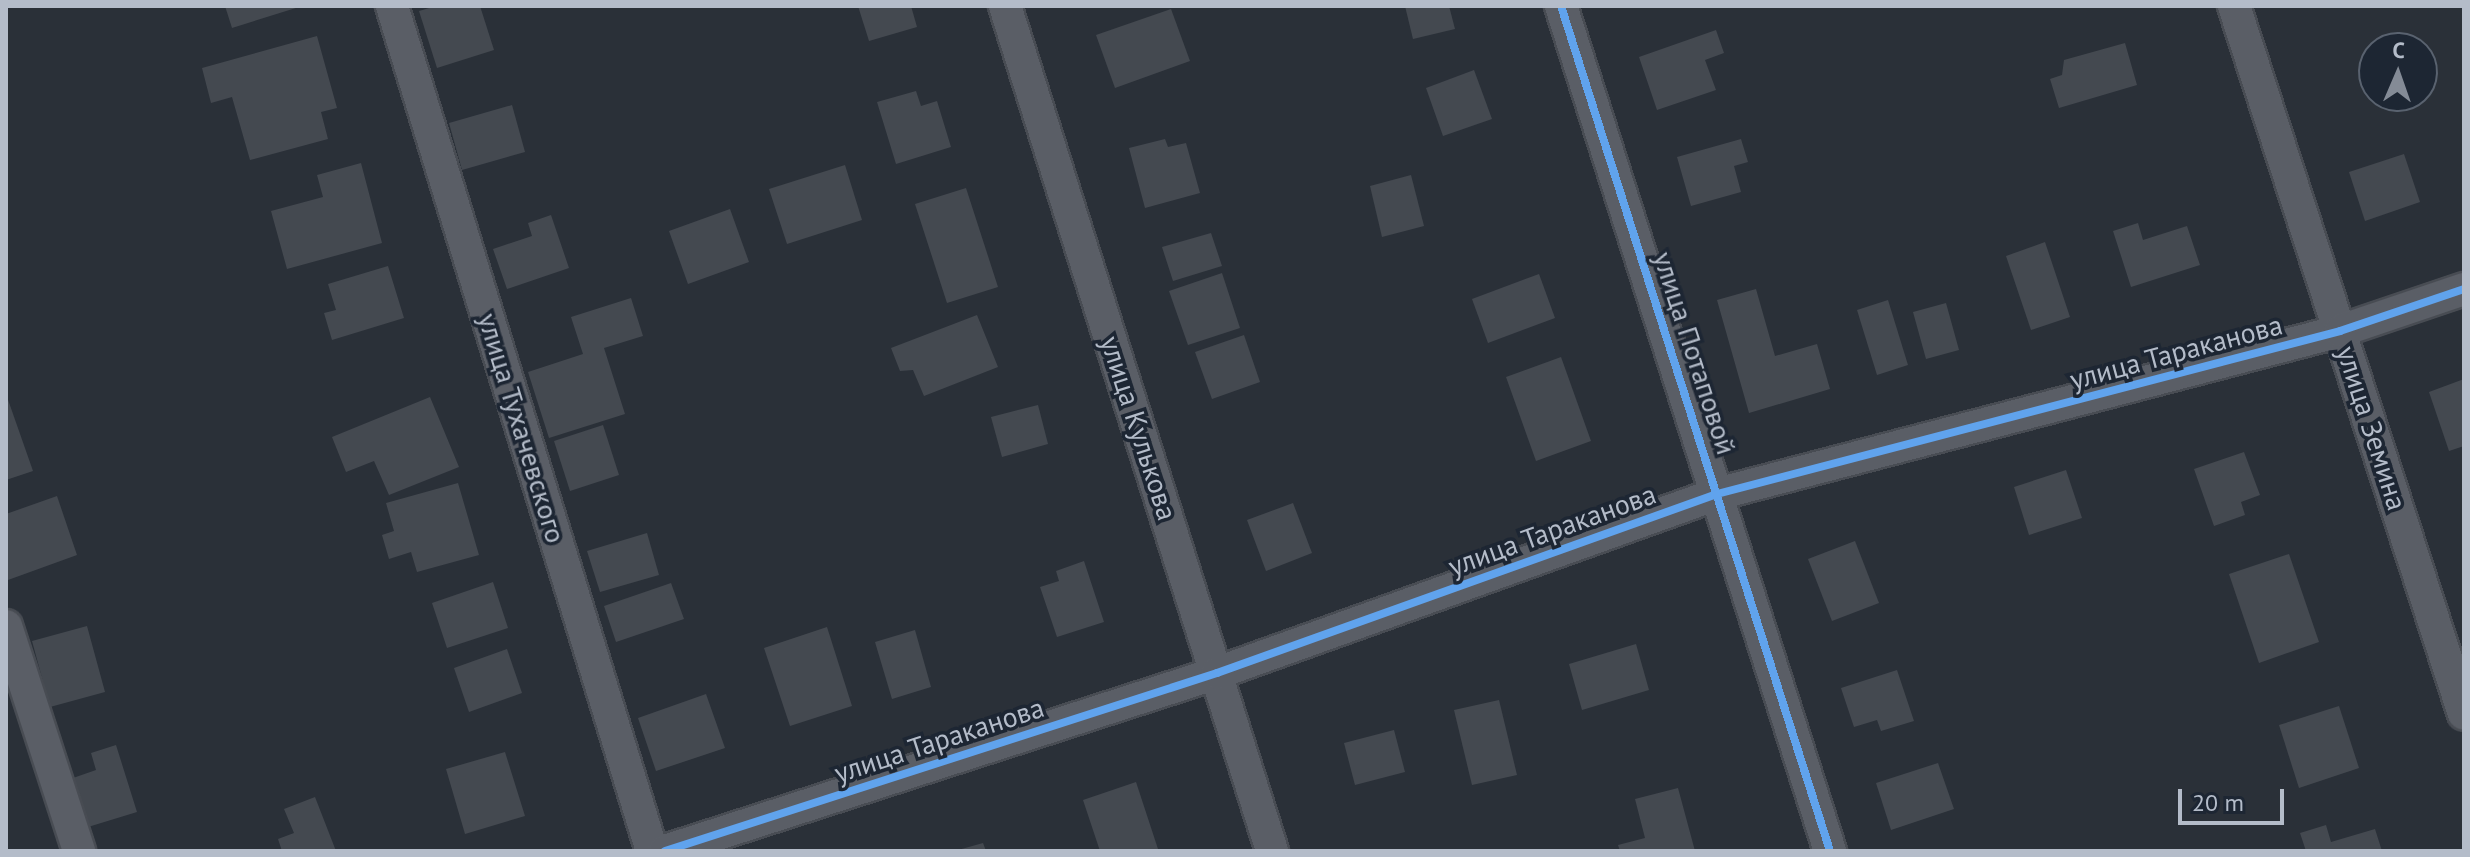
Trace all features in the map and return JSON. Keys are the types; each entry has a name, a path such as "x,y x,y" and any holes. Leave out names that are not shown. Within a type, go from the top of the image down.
{"street":[{"name":"улица Тухачевского","path":"392,6 652,851"},
{"name":"улица Кулькова","path":"1005,6 1272,851"},
{"name":"улица Потаповой","path":"1561,6 1830,851"},
{"name":"улица Земина","path":"2234,6 2464,714"},
{"name":"улица Тараканова","path":"665,851 1217,673 1717,494 2340,331 2464,289"},
{"path":"6,626 79,851"}],"building":[{"path":"225,6 299,6 299,7 232,28"},
{"path":"436,6 480,6 494,50 437,68 419,11"},
{"path":"858,6 911,6 917,27 869,41"},
{"path":"1405,6 1449,6 1455,29 1413,39"},
{"path":"1171,9 1190,61 1115,88 1096,35"},
{"path":"1716,30 1724,53 1705,60 1716,90 1657,110 1639,57"},
{"path":"317,36 337,108 321,112 328,139 250,160 232,97 211,103 202,68"},
{"path":"2125,43 2137,85 2059,108 2050,79 2062,75 2064,60"},
{"path":"1474,70 1492,119 1443,136 1426,88"},
{"path":"916,91 921,106 937,101 951,147 896,164 877,102"},
{"path":"512,105 525,152 462,170 449,123"},
{"path":"1165,139 1168,147 1186,143 1200,193 1145,208 1129,148"},
{"path":"1741,139 1748,162 1734,166 1741,192 1691,206 1677,157"},
{"path":"2404,154 2420,202 2365,221 2349,172"},
{"path":"361,163 382,243 287,269 271,211 323,197 317,175"},
{"path":"845,165 862,220 787,244 769,189"},
{"path":"1411,175 1424,226 1382,237 1370,186"},
{"path":"966,188 998,287 947,303 915,204"},
{"path":"730,209 749,262 688,284 669,231"},
{"path":"551,215 569,268 507,289 493,249 532,236 528,223"},
{"path":"2138,223 2143,240 2187,226 2200,265 2131,287 2113,231"},
{"path":"1211,233 1222,266 1173,281 1162,247"},
{"path":"2045,242 2070,317 2031,330 2006,256"},
{"path":"388,266 404,318 332,340 324,313 336,310 328,284"},
{"path":"1222,273 1240,328 1188,345 1169,291"},
{"path":"1539,274 1555,318 1488,343 1472,299"},
{"path":"1756,289 1775,356 1817,344 1830,389 1749,413 1717,300"},
{"path":"631,298 643,336 604,348 625,414 549,438 528,372 583,354 571,317"},
{"path":"1888,300 1908,365 1877,375 1857,310"},
{"path":"1946,303 1959,350 1926,359 1913,312"},
{"path":"977,315 998,367 924,396 913,370 900,371 891,348"},
{"path":"1244,335 1260,382 1212,399 1195,352"},
{"path":"1561,357 1591,441 1536,461 1506,377"},
{"path":"2464,379 2464,446 2449,451 2429,392"},
{"path":"6,394 33,471 6,480"},
{"path":"430,397 459,467 389,495 374,461 346,472 332,437"},
{"path":"1038,405 1048,444 1002,457 991,417"},
{"path":"603,425 619,475 570,491 554,441"},
{"path":"2244,452 2260,495 2241,502 2245,515 2214,526 2194,469"},
{"path":"2066,470 2082,518 2029,535 2014,487"},
{"path":"458,483 479,555 417,572 411,552 389,559 382,535 394,531 386,503"},
{"path":"57,496 77,555 8,580 6,514"},
{"path":"1293,503 1312,553 1266,571 1247,520"},
{"path":"647,533 659,575 600,592 587,551"},
{"path":"1855,541 1879,603 1832,621 1808,559"},
{"path":"2289,554 2319,642 2259,663 2229,574"},
{"path":"1084,561 1104,622 1057,637 1040,587 1059,581 1056,571"},
{"path":"493,582 508,628 447,648 432,603"},
{"path":"671,583 684,619 616,642 604,606"},
{"path":"87,626 105,692 50,707 32,641"},
{"path":"827,627 852,706 790,726 764,648"},
{"path":"915,630 931,687 892,699 875,642"},
{"path":"1636,644 1649,690 1582,710 1569,664"},
{"path":"507,649 522,693 469,712 454,668"},
{"path":"1897,670 1914,721 1881,731 1877,720 1854,727 1841,688"},
{"path":"706,694 725,748 656,771 638,718"},
{"path":"1499,700 1517,775 1472,785 1454,710"},
{"path":"2339,706 2359,768 2299,788 2279,725"},
{"path":"1394,730 1405,772 1355,785 1344,743"},
{"path":"116,745 137,812 88,827 73,778 96,770 91,753"},
{"path":"505,752 525,816 465,834 446,769"},
{"path":"1938,763 1954,809 1891,830 1876,783"},
{"path":"1136,782 1158,849 1100,851 1083,800"},
{"path":"1678,788 1695,851 1620,851 1618,845 1645,838 1635,799"},
{"path":"315,797 336,851 282,851 278,839 294,833 284,809"},
{"path":"2326,825 2331,842 2375,829 2382,851 2306,851 2300,833"},
{"path":"983,843 986,851 958,851 958,850"}],"cycle path":[{"path":"1561,6 1830,851"},
{"path":"665,851 1217,673 1717,494 2340,331 2464,289"}]}
